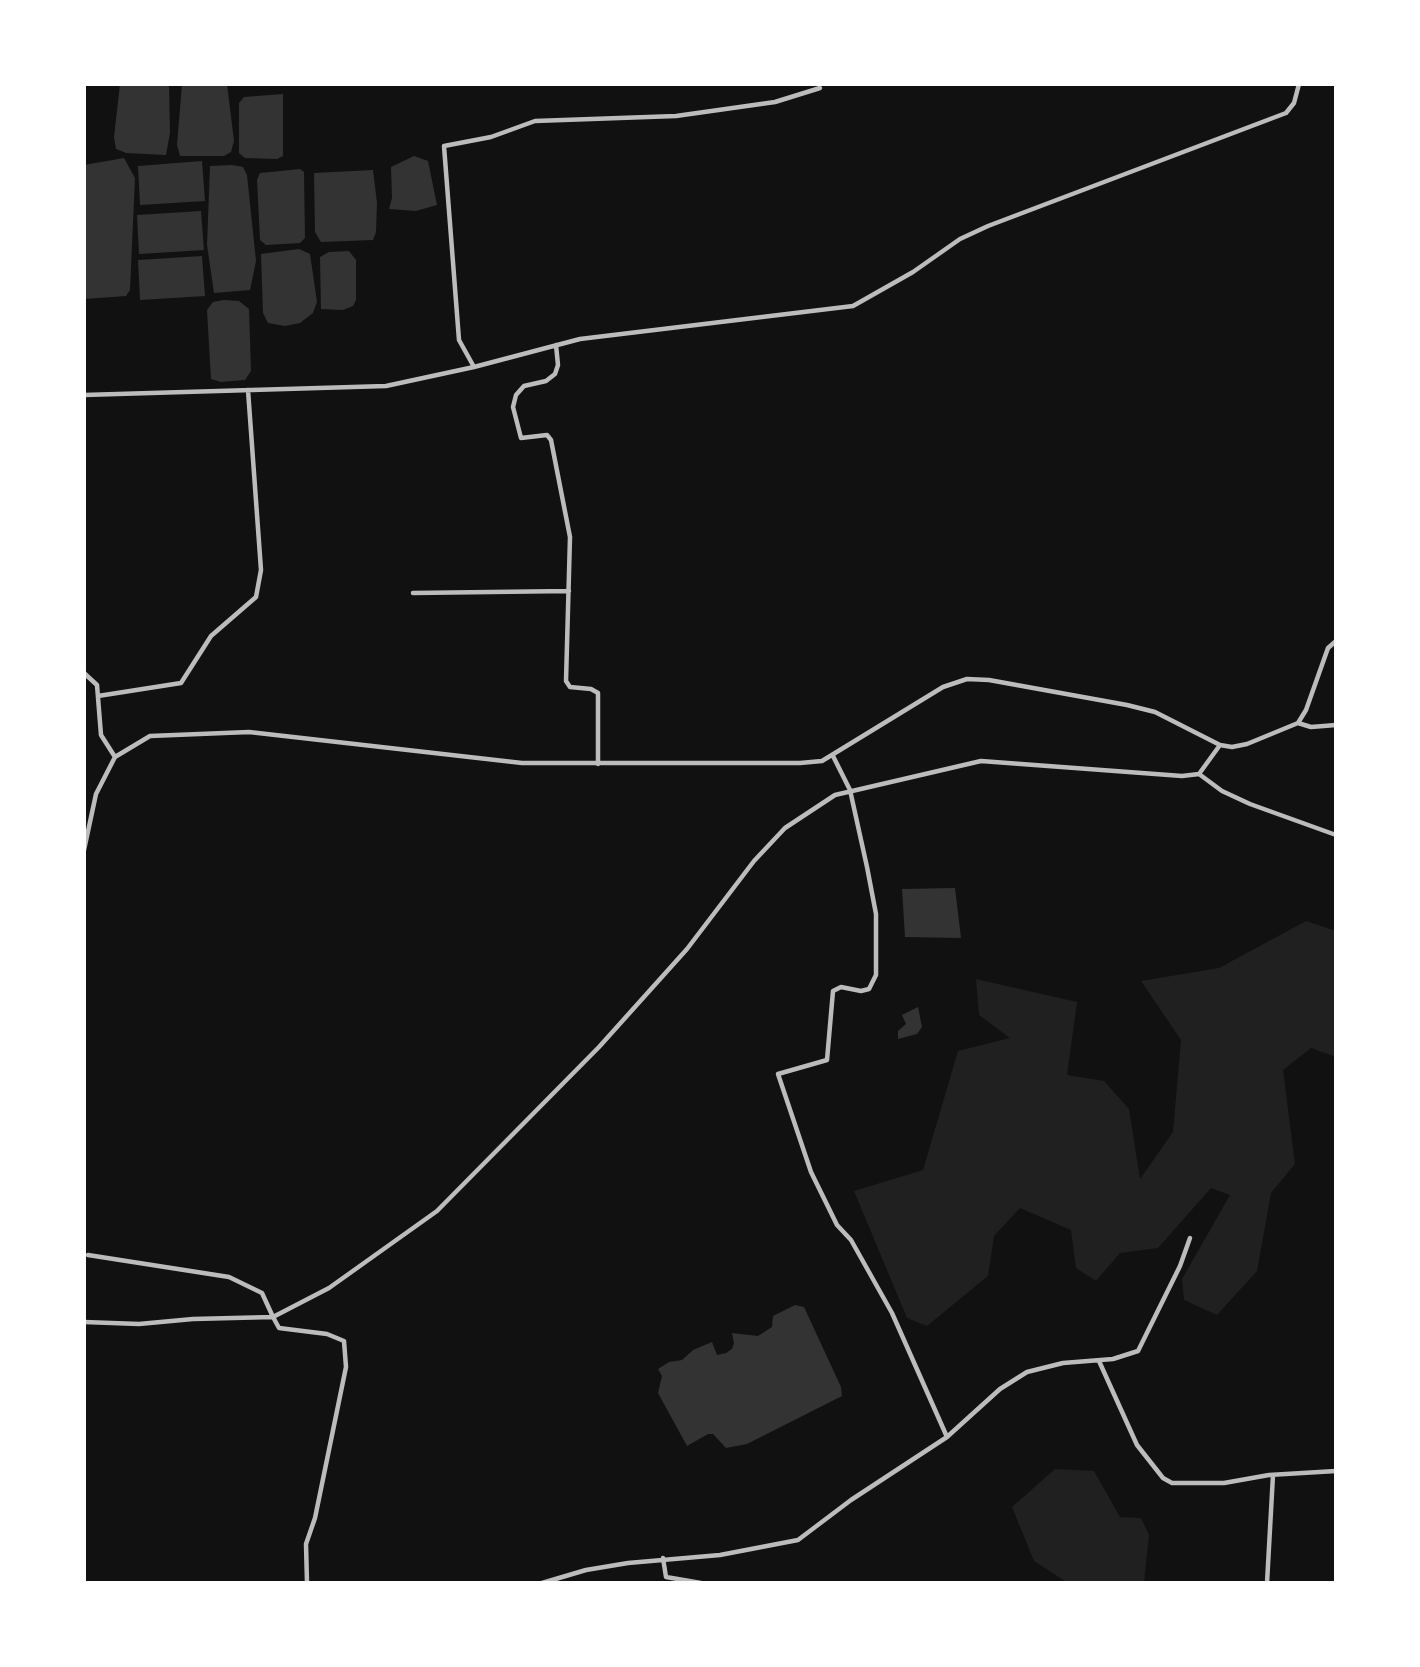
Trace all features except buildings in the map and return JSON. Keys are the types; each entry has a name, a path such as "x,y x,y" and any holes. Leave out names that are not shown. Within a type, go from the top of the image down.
{"street":[{"path":"84,395 386,386 474,368 580,339 853,306 891,286 960,239 988,226 1286,113 1294,103 1299,84"},
{"path":"474,368 459,340 444,146 491,137 535,121 676,116 775,102 820,88"},
{"path":"556,345 558,365 555,374 546,381 524,386 516,395 513,407 520,438 547,435 551,440 570,537 566,681 570,687 598,693 598,764"},
{"path":"98,696 181,683 211,636 256,597 261,570 248,390"},
{"path":"413,593 569,591"},
{"path":"84,850 96,794 115,757 150,736 249,732 522,763 800,763 822,761 833,756 943,687 967,679 989,680 1136,707 1155,712 1220,745 1247,744 1298,723 1306,710 1328,648 1336,642"},
{"path":"84,673 97,685 101,735 115,757"},
{"path":"1298,723 1311,727 1336,725"},
{"path":"1199,774 1220,745"},
{"path":"833,756 850,790 876,914 874,985 861,991 836,987 830,1004 827,1060 778,1074 811,1172 836,1225 851,1240 892,1313 947,1437"},
{"path":"84,1322 139,1324 274,1317 329,1288 437,1211 599,1046 687,949 754,861 785,828 835,795 981,761 1084,771 1182,776 1199,774 1222,791 1250,804 1336,835"},
{"path":"542,1583 586,1570 663,1558 720,1555 798,1540 851,1500 947,1437 1000,1389 1027,1373 1063,1363 1098,1361 1138,1351 1180,1266 1190,1238"},
{"path":"88,1255 229,1277 262,1293 279,1328 327,1334 344,1341 347,1355 315,1518 306,1545 307,1583"},
{"path":"1098,1361 1137,1444 1163,1478 1172,1483 1199,1484 1336,1471"},
{"path":"1267,1583 1273,1475"},
{"path":"663,1558 666,1577 701,1583"}],"shaded area":[{"path":"120,84 169,84 170,133 166,155 126,153 116,149 114,137"},
{"path":"182,84 227,84 234,141 231,152 224,156 180,156 177,145"},
{"path":"283,94 283,156 277,159 245,158 239,153 239,103 244,97"},
{"path":"414,156 428,161 437,205 416,211 389,209 392,198 391,167"},
{"path":"124,158 135,178 130,290 126,296 84,299 84,165"},
{"path":"202,161 205,201 140,205 138,166"},
{"path":"210,166 243,167 247,175 256,261 250,290 214,293 207,245"},
{"path":"300,169 304,172 305,238 300,243 266,245 260,240 257,180 260,173"},
{"path":"373,170 377,203 376,232 373,240 321,242 315,232 314,173"},
{"path":"201,211 204,250 139,254 137,215"},
{"path":"299,249 310,254 317,302 313,313 300,323 285,326 268,323 263,313 261,254"},
{"path":"349,251 356,260 356,300 353,306 343,310 321,309 320,257 329,252"},
{"path":"202,256 205,296 140,300 138,260"},
{"path":"239,301 249,309 251,371 245,380 221,382 211,379 207,310 213,302"},
{"path":"955,888 961,938 905,937 902,889"},
{"path":"1306,921 1336,931 1336,1057 1311,1048 1283,1070 1295,1164 1271,1193 1257,1271 1217,1315 1184,1300 1182,1279 1230,1195 1211,1188 1158,1248 1120,1253 1096,1281 1076,1268 1071,1230 1020,1208 994,1236 988,1276 927,1326 907,1318 854,1191 923,1170 958,1051 1010,1038 979,1015 976,979 1077,1002 1067,1075 1104,1081 1129,1109 1140,1179 1173,1132 1181,1040 1141,981 1219,968"},
{"path":"918,1007 922,1027 917,1034 898,1039 898,1031 906,1024 902,1015"},
{"path":"795,1305 804,1307 841,1387 842,1396 747,1444 726,1448 713,1434 708,1434 687,1446 658,1393 662,1376 658,1369 669,1362 682,1360 693,1350 712,1342 717,1355 726,1353 732,1349 734,1343 732,1333 758,1336 772,1327 773,1316"},
{"path":"1055,1469 1094,1471 1120,1517 1141,1518 1149,1535 1144,1583 1068,1583 1034,1561 1012,1507"}]}
